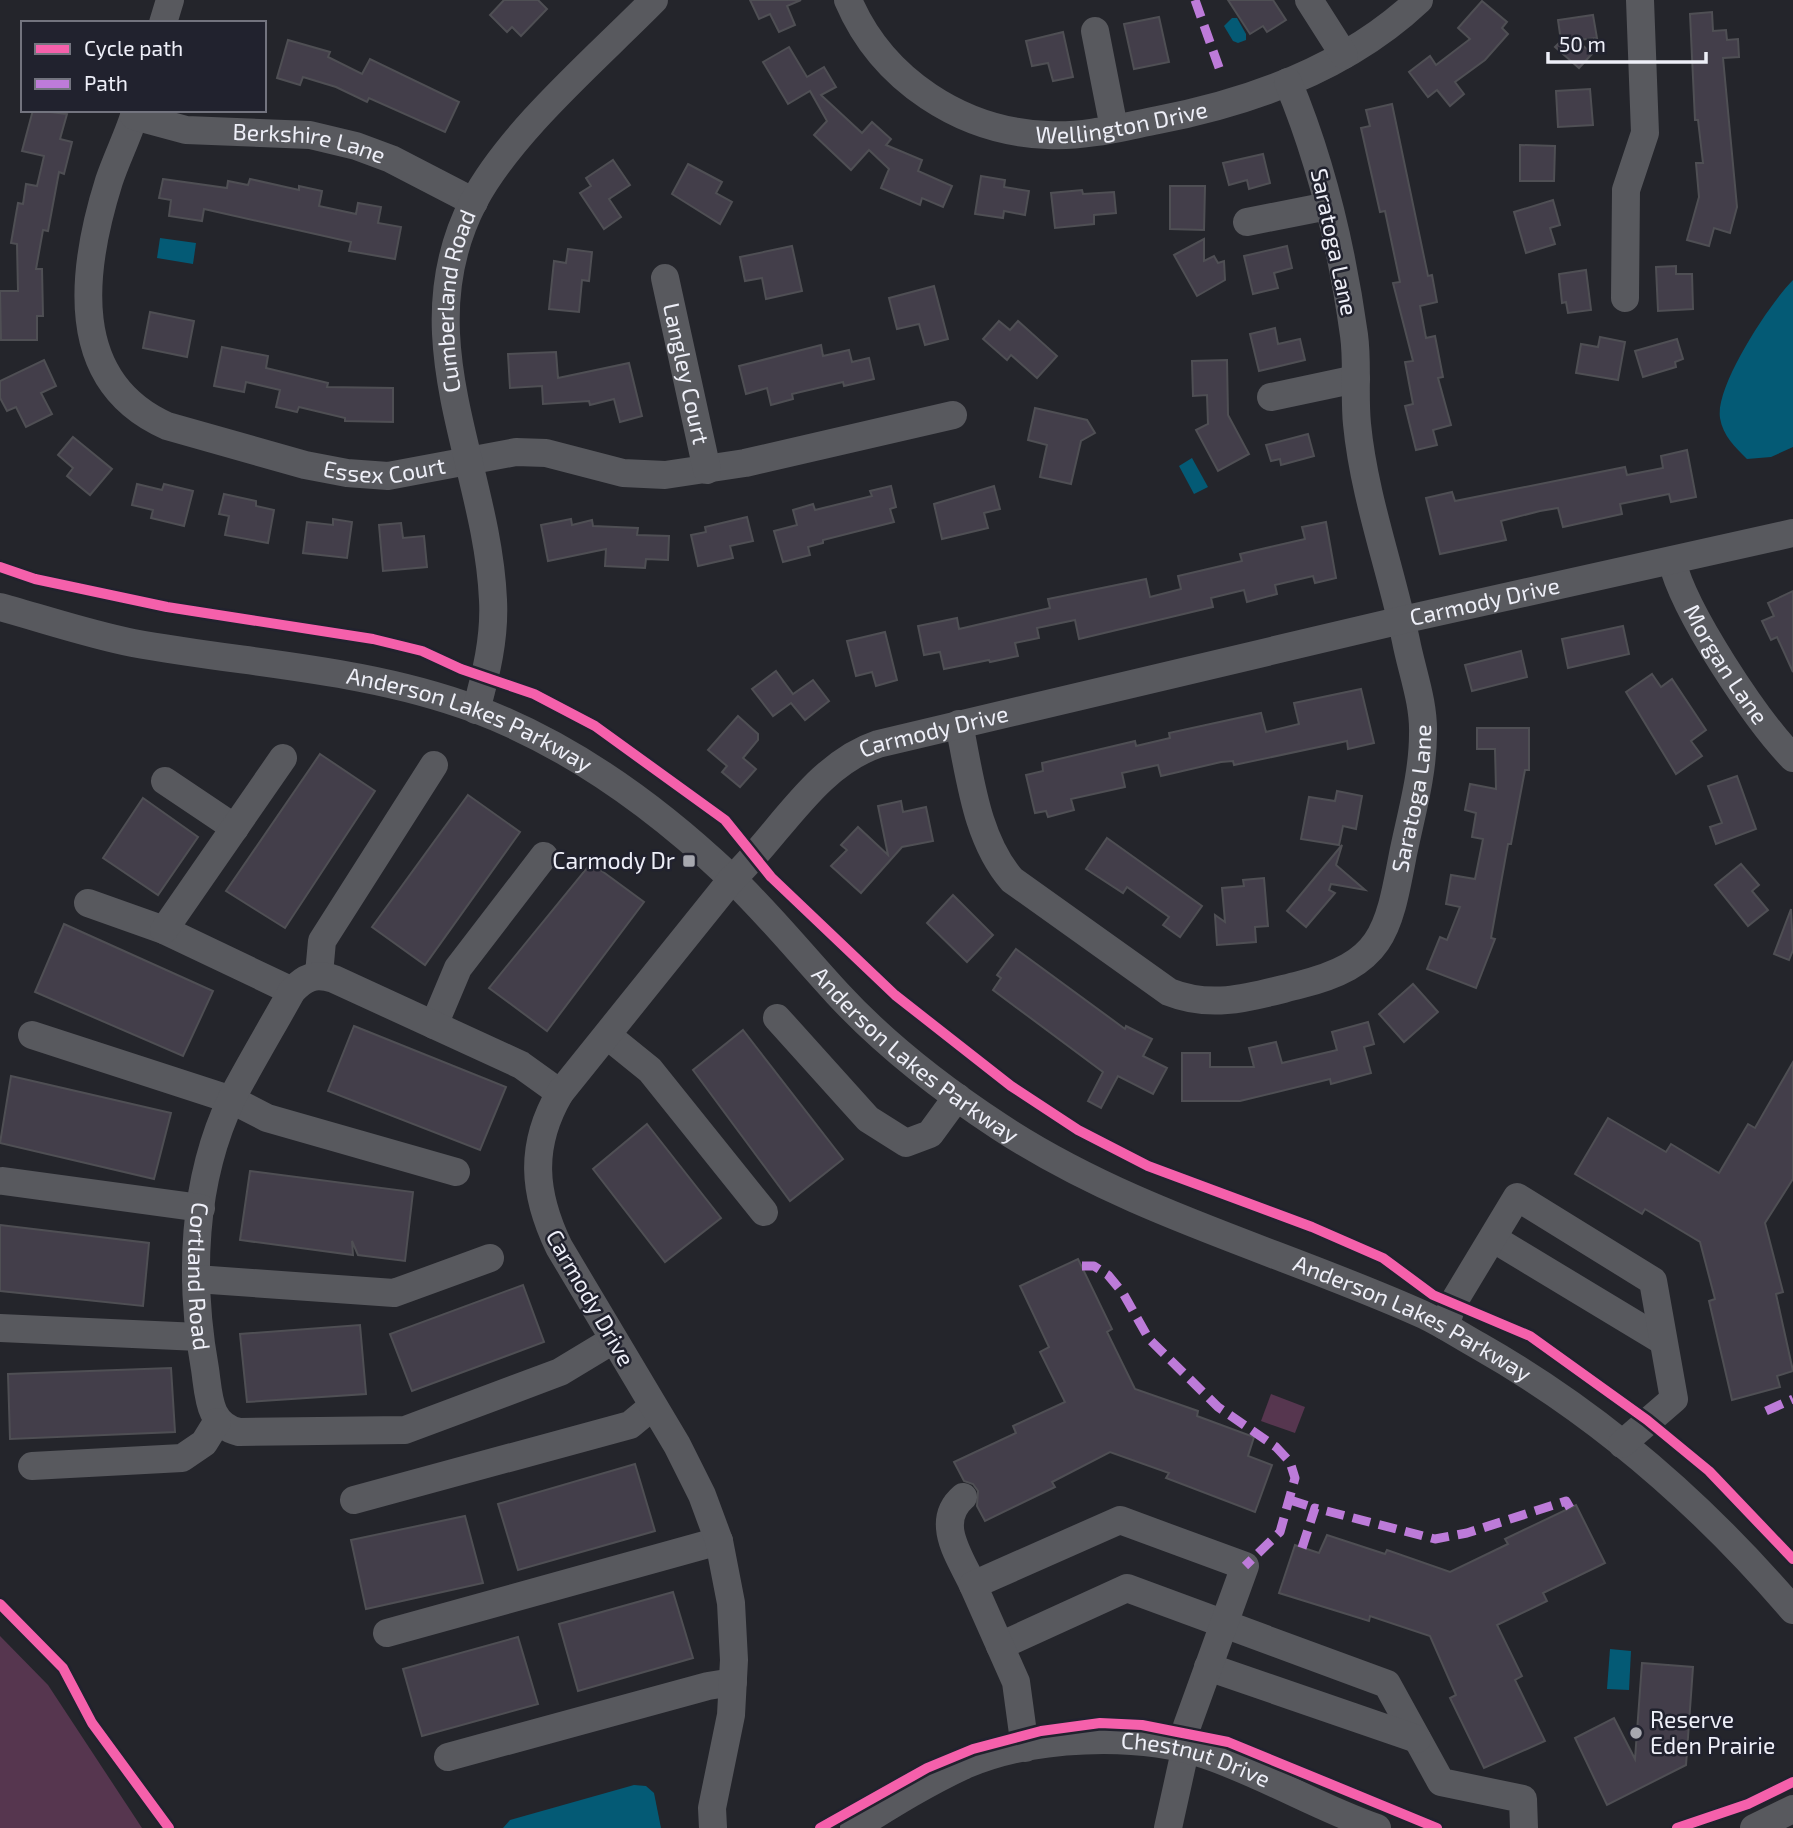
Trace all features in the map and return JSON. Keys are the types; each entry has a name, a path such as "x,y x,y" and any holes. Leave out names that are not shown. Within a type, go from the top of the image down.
{"street":[{"path":"164,21 170,0"},
{"name":"Cumberland Road","path":"476,710 485,678 493,601 489,561 446,362 445,314 449,270 474,202 498,163 654,0"},
{"name":"Wellington Drive","path":"848,0 872,41 900,75 933,101 969,120 1007,130 1048,135 1114,128 1246,99 1344,55 1378,34 1419,0"},
{"path":"1309,0 1344,55"},
{"path":"1625,298 1626,190 1645,133 1640,0"},
{"path":"1095,31 1114,128"},
{"name":"Saratoga Lane","path":"959,724 985,834 992,853 1012,880 1169,992 1190,1000 1235,1001 1346,971 1369,951 1384,930 1396,892 1423,737 1422,706 1365,468 1357,423 1354,337 1328,206 1313,148 1288,82"},
{"name":"Berkshire Lane","path":"135,113 186,130 310,135 356,146 391,159 474,202"},
{"name":"Essex Court","path":"135,113 109,182 93,254 88,304 98,359 110,382 127,402 167,426 347,473 388,476 516,452 546,453 623,473 665,475 707,470 953,415"},
{"path":"1247,222 1328,206"},
{"name":"Langley Court","path":"665,278 707,470"},
{"path":"1271,397 1356,379"},
{"name":"Carmody Drive","path":"713,1828 712,1808 731,1715 733,1682 731,1603 719,1541 702,1495 653,1406 558,1247 543,1215 538,1181 540,1147 549,1113 560,1093 732,879 835,766 859,750 1402,620 1793,533"},
{"name":"Morgan Lane","path":"1672,561 1692,611 1772,737 1793,758"},
{"name":"Anderson Lakes Parkway","path":"0,607 130,642 342,674 476,710 548,744 612,780 668,821 732,879 802,951 839,995 917,1067 957,1097 1075,1173 1159,1212 1427,1316 1520,1369 1622,1444 1689,1500 1793,1610"},
{"path":"164,930 284,758"},
{"path":"434,765 322,941 319,974 521,1065 560,1093"},
{"path":"165,782 235,828"},
{"path":"434,1026 458,968 544,856"},
{"path":"88,903 164,930 292,991"},
{"name":"Cortland Road","path":"217,1422 199,1337 196,1279 201,1208 207,1170 232,1100 292,991 303,979 319,974"},
{"path":"777,1018 868,1119 906,1143 930,1134 957,1097"},
{"path":"32,1035 232,1100 267,1118 456,1172"},
{"path":"608,1036 650,1070 764,1212"},
{"path":"3,1181 201,1208"},
{"path":"1445,1326 1453,1303 1517,1197 1653,1281 1674,1399 1622,1444"},
{"path":"1494,1239 1663,1341"},
{"path":"196,1279 394,1293 490,1258"},
{"path":"0,1328 199,1337"},
{"path":"32,1466 182,1458 204,1443 217,1422 226,1430 239,1432 405,1430 560,1372 613,1340"},
{"path":"354,1500 630,1425 653,1406"},
{"path":"962,1497 951,1507 947,1520 1016,1682 1025,1748"},
{"path":"973,1586 1119,1520 1245,1566 1187,1726 1185,1751 1168,1828"},
{"path":"387,1633 719,1541"},
{"path":"1000,1646 1127,1588 1387,1685 1441,1782 1524,1799 1524,1828"},
{"path":"1208,1667 1417,1739"},
{"path":"448,1757 708,1686 733,1682"},
{"name":"Chestnut Drive","path":"854,1828 914,1791 968,1764 1025,1748 1084,1740 1144,1743 1185,1751 1259,1776 1377,1828"},
{"path":"1754,1828 1793,1809"}],"shaded area":[{"path":"1271,1394 1305,1407 1295,1433 1261,1421"},
{"path":"0,1636 48,1685 142,1828 0,1828"}],"water":[{"path":"1232,18 1237,18 1246,34 1246,40 1238,43 1233,41 1224,26"},
{"path":"160,238 196,243 193,264 157,258"},
{"path":"1793,280 1793,447 1771,457 1747,459 1730,441 1724,430 1720,418 1721,404 1735,366 1758,325"},
{"path":"1192,458 1208,487 1194,494 1179,466"},
{"path":"1610,1649 1631,1651 1629,1690 1607,1689"},
{"path":"634,1785 646,1786 654,1793 661,1828 503,1828 510,1820"}],"building":[{"path":"504,0 538,0 547,9 521,36 512,27 507,32 490,15"},
{"path":"750,0 801,0 787,6 795,25 779,32 770,14 759,19"},
{"path":"1228,0 1273,0 1286,20 1267,32 1263,26 1250,34"},
{"path":"1482,1 1507,22 1502,28 1508,34 1485,60 1455,82 1464,94 1450,106 1437,90 1428,97 1409,72 1430,56 1436,65 1470,39 1458,28"},
{"path":"1712,12 1713,31 1726,30 1727,40 1738,39 1739,57 1723,58 1737,207 1730,233 1714,228 1709,246 1687,240 1699,197 1696,163 1703,163 1698,120 1695,120 1690,14"},
{"path":"1593,15 1597,38 1577,40 1592,54 1579,68 1555,47 1561,41 1558,20"},
{"path":"1159,17 1169,62 1134,69 1124,24"},
{"path":"1063,32 1073,77 1053,81 1048,63 1032,66 1026,41"},
{"path":"288,40 330,52 328,57 362,74 370,59 459,102 445,132 369,98 367,102 336,87 303,77 300,85 277,78"},
{"path":"789,47 807,77 824,67 836,87 821,95 862,133 872,122 891,139 886,145 922,160 918,171 952,186 943,207 922,198 920,205 881,188 889,169 869,150 851,170 814,135 827,121 810,91 788,104 763,62"},
{"path":"1590,89 1593,125 1558,127 1556,91"},
{"path":"1392,104 1428,276 1432,275 1437,302 1420,306 1426,338 1435,336 1443,377 1438,378 1451,425 1433,430 1437,445 1416,450 1405,406 1413,404 1405,362 1413,361 1393,283 1400,282 1385,211 1380,212 1361,128 1370,126 1366,110"},
{"path":"32,112 67,114 60,139 72,142 64,174 59,172 48,231 43,230 36,269 42,269 43,316 37,316 37,340 1,340 0,291 18,291 17,244 11,243 18,203 23,204 26,184 37,186 44,156 22,151"},
{"path":"1520,145 1555,146 1554,181 1520,181"},
{"path":"1263,154 1270,183 1249,189 1247,180 1229,185 1223,163"},
{"path":"613,160 630,185 609,199 621,217 604,229 580,193 591,186 586,178"},
{"path":"688,164 722,182 716,193 732,202 720,224 672,194"},
{"path":"981,176 1005,180 1004,187 1029,191 1025,215 1004,211 1003,218 975,214"},
{"path":"163,179 227,188 228,181 248,185 250,179 299,190 299,186 322,191 319,206 356,214 358,203 381,207 378,223 401,227 395,259 349,251 351,242 204,209 202,221 169,216 171,200 159,198"},
{"path":"1170,186 1205,186 1204,230 1170,229"},
{"path":"1082,190 1083,194 1114,192 1116,213 1094,215 1094,224 1055,228 1051,193"},
{"path":"1553,200 1560,225 1550,228 1555,244 1526,253 1514,212"},
{"path":"1204,239 1204,261 1214,256 1218,263 1224,261 1225,280 1197,296 1174,255"},
{"path":"792,246 802,291 766,299 762,278 745,281 740,257"},
{"path":"1287,246 1292,268 1274,273 1278,288 1253,294 1244,256"},
{"path":"568,249 592,252 589,281 582,280 579,312 549,309 554,261 566,263"},
{"path":"1676,266 1676,274 1692,274 1693,309 1658,311 1656,267"},
{"path":"1586,270 1591,310 1568,313 1566,302 1562,303 1559,274"},
{"path":"934,286 948,339 925,345 919,324 897,329 889,298"},
{"path":"150,312 194,321 187,357 143,348"},
{"path":"999,321 1010,330 1018,321 1057,356 1037,378 1011,355 1007,360 983,339"},
{"path":"1275,328 1278,344 1300,339 1305,360 1259,371 1250,334"},
{"path":"1600,337 1625,342 1618,380 1576,373 1581,344 1598,347"},
{"path":"1677,339 1683,359 1675,362 1676,367 1643,377 1635,351"},
{"path":"821,345 823,356 849,350 852,362 869,358 874,379 844,386 843,382 792,394 793,399 771,405 767,388 746,394 739,366"},
{"path":"222,347 268,356 266,368 328,383 327,387 393,388 393,422 345,421 345,418 299,407 297,412 276,407 280,390 246,382 244,392 214,386"},
{"path":"556,352 558,378 629,363 642,416 620,422 614,399 590,405 589,401 543,404 542,386 510,388 508,354"},
{"path":"44,360 56,386 41,393 52,414 26,427 16,407 7,411 0,398 0,381"},
{"path":"1227,360 1228,415 1249,454 1218,471 1196,430 1208,424 1207,395 1193,396 1192,361"},
{"path":"1035,408 1087,420 1095,433 1081,441 1071,484 1040,477 1047,445 1028,440"},
{"path":"1308,434 1314,456 1281,465 1280,459 1271,461 1266,445"},
{"path":"73,437 112,469 90,495 67,476 73,468 58,455"},
{"path":"1687,450 1696,497 1671,502 1669,494 1620,504 1622,514 1563,527 1558,508 1540,511 1501,521 1506,540 1440,554 1426,498 1452,492 1455,501 1625,467 1627,475 1663,468 1661,456"},
{"path":"137,484 162,490 164,484 193,491 184,526 151,518 153,510 132,505"},
{"path":"891,486 896,507 890,509 894,522 823,540 823,543 808,547 810,555 783,562 774,531 797,525 793,510 813,504 815,510 872,496 870,491"},
{"path":"994,486 1000,509 984,513 988,528 942,539 934,504"},
{"path":"224,494 256,501 256,506 274,510 268,543 225,535 229,516 219,514"},
{"path":"747,517 753,541 730,546 733,558 698,566 691,535 706,532 705,527"},
{"path":"333,519 352,522 347,558 303,553 307,522 333,525"},
{"path":"571,519 572,525 592,520 593,526 638,528 637,535 669,536 668,560 646,559 645,568 605,566 606,549 548,561 541,525"},
{"path":"1326,522 1336,578 1315,583 1313,576 1275,585 1277,594 1247,602 1244,590 1211,598 1213,607 1079,639 1075,620 1037,628 1039,638 1015,643 1018,656 990,662 989,660 944,669 940,652 924,655 918,626 957,618 959,629 1050,608 1048,599 1146,579 1150,597 1181,589 1178,576 1242,561 1240,554 1305,539 1302,527"},
{"path":"401,523 403,538 424,536 427,567 383,571 379,525"},
{"path":"1793,591 1793,672 1777,637 1771,640 1762,621 1774,616 1768,603"},
{"path":"1623,626 1629,654 1568,668 1562,639"},
{"path":"885,632 897,680 876,686 872,672 856,676 847,641"},
{"path":"1521,651 1527,677 1472,691 1465,665"},
{"path":"776,671 793,694 813,680 829,701 805,720 791,703 773,716 752,689"},
{"path":"1652,674 1661,687 1672,679 1706,730 1691,741 1702,756 1676,774 1626,692"},
{"path":"1361,689 1374,743 1348,749 1347,741 1234,765 1233,761 1221,762 1161,776 1158,765 1122,773 1125,787 1071,799 1074,810 1048,817 1046,811 1035,813 1026,775 1043,771 1042,763 1135,741 1136,746 1170,738 1169,733 1261,713 1266,732 1299,724 1294,703"},
{"path":"738,716 758,734 758,740 743,758 756,769 740,787 722,772 727,766 708,750"},
{"path":"1477,728 1529,728 1529,770 1525,770 1511,844 1508,844 1491,938 1495,939 1476,988 1427,969 1440,937 1447,940 1460,907 1446,904 1451,875 1475,879 1483,839 1472,837 1476,813 1465,810 1470,784 1496,789 1495,749 1477,749"},
{"path":"320,754 375,791 285,928 226,891"},
{"path":"1737,776 1756,829 1716,844 1710,827 1722,823 1708,786"},
{"path":"1337,791 1362,796 1356,829 1343,826 1339,845 1301,839 1309,797 1335,801"},
{"path":"468,795 520,832 425,965 372,927"},
{"path":"143,798 198,837 158,895 103,858"},
{"path":"901,801 903,812 926,807 933,841 902,847 861,893 831,866 847,850 841,845 858,827 888,855 878,806"},
{"path":"1107,838 1202,906 1180,937 1163,925 1169,917 1127,887 1123,893 1086,869"},
{"path":"1342,845 1336,865 1365,890 1331,884 1329,890 1335,893 1306,927 1287,911"},
{"path":"591,863 644,902 547,1031 489,988"},
{"path":"1741,864 1759,885 1752,891 1768,910 1748,926 1715,885"},
{"path":"1264,878 1268,926 1255,927 1256,942 1217,945 1215,915 1225,922 1222,888 1244,886 1243,880"},
{"path":"953,895 993,935 967,962 927,923"},
{"path":"1791,909 1793,950 1789,960 1774,954"},
{"path":"64,924 213,991 183,1056 35,992"},
{"path":"1016,949 1125,1029 1126,1026 1152,1039 1143,1056 1167,1068 1153,1094 1118,1076 1101,1108 1088,1101 1103,1072 993,990 1001,978 997,975"},
{"path":"1413,984 1438,1012 1404,1042 1379,1014"},
{"path":"1368,1022 1374,1044 1364,1047 1371,1073 1331,1084 1330,1079 1240,1101 1182,1101 1182,1053 1210,1053 1210,1067 1254,1067 1249,1048 1276,1042 1282,1063 1337,1050 1332,1032"},
{"path":"354,1026 506,1087 480,1150 328,1091"},
{"path":"743,1030 843,1159 790,1201 693,1070"},
{"path":"1793,1062 1793,1179 1765,1223 1783,1292 1776,1294 1793,1371 1777,1376 1780,1387 1732,1400 1709,1301 1715,1299 1700,1242 1645,1209 1642,1214 1575,1174 1608,1118 1666,1152 1671,1144 1719,1173 1748,1124 1755,1128"},
{"path":"11,1076 171,1113 154,1179 0,1143"},
{"path":"647,1124 721,1218 665,1262 593,1169"},
{"path":"250,1171 413,1192 405,1261 358,1255 352,1241 353,1255 240,1240"},
{"path":"0,1225 149,1243 143,1306 0,1291"},
{"path":"1078,1259 1112,1329 1107,1332 1135,1389 1198,1411 1197,1416 1254,1437 1248,1456 1272,1465 1255,1512 1166,1478 1169,1473 1110,1452 1052,1482 1055,1487 985,1521 977,1506 978,1491 973,1484 964,1481 954,1462 1016,1433 1013,1426 1065,1402 1040,1352 1049,1347 1020,1286"},
{"path":"523,1285 544,1342 412,1391 390,1334"},
{"path":"360,1325 366,1394 247,1402 240,1334"},
{"path":"171,1368 175,1432 10,1439 8,1374"},
{"path":"635,1464 655,1531 518,1570 498,1504"},
{"path":"1576,1505 1605,1563 1543,1593 1547,1601 1497,1625 1522,1676 1515,1680 1545,1741 1484,1768 1450,1698 1456,1695 1430,1636 1370,1616 1369,1621 1279,1593 1295,1545 1319,1553 1327,1535 1385,1554 1387,1550 1450,1572 1508,1544 1505,1539"},
{"path":"465,1516 483,1583 366,1609 351,1540"},
{"path":"673,1592 693,1658 578,1691 559,1624"},
{"path":"518,1637 538,1704 422,1736 403,1669"},
{"name":"Reserve Eden Prairie","path":"1642,1663 1693,1667 1686,1765 1607,1805 1575,1738 1614,1718 1635,1759"}],"marked path":[{"path":"1195,0 1222,76"},
{"path":"1082,1266 1094,1266 1108,1275 1123,1293 1149,1339 1218,1407 1276,1447 1290,1462 1295,1478 1280,1532 1245,1566"},
{"path":"1766,1411 1793,1399"},
{"path":"1290,1500 1315,1508"},
{"path":"1302,1548 1315,1508 1435,1539 1467,1533 1566,1501 1570,1508"}],"cycle path":[{"path":"0,567 35,579 167,607 373,639 422,651 461,669 534,694 595,726 725,820 771,877 895,995 1011,1086 1078,1130 1148,1166 1312,1227 1383,1258 1433,1295 1530,1336 1647,1420 1709,1471 1793,1559"},
{"path":"0,1604 63,1668 92,1723 169,1828"},
{"path":"820,1828 927,1768 973,1749 1041,1731 1100,1723 1142,1725 1228,1742 1437,1828"},
{"path":"1677,1828 1748,1804 1793,1782"}],"place":[{"name":"Carmody Dr","path":"689,861"},
{"name":"Reserve Eden Prairie","path":"1636,1733"}]}
